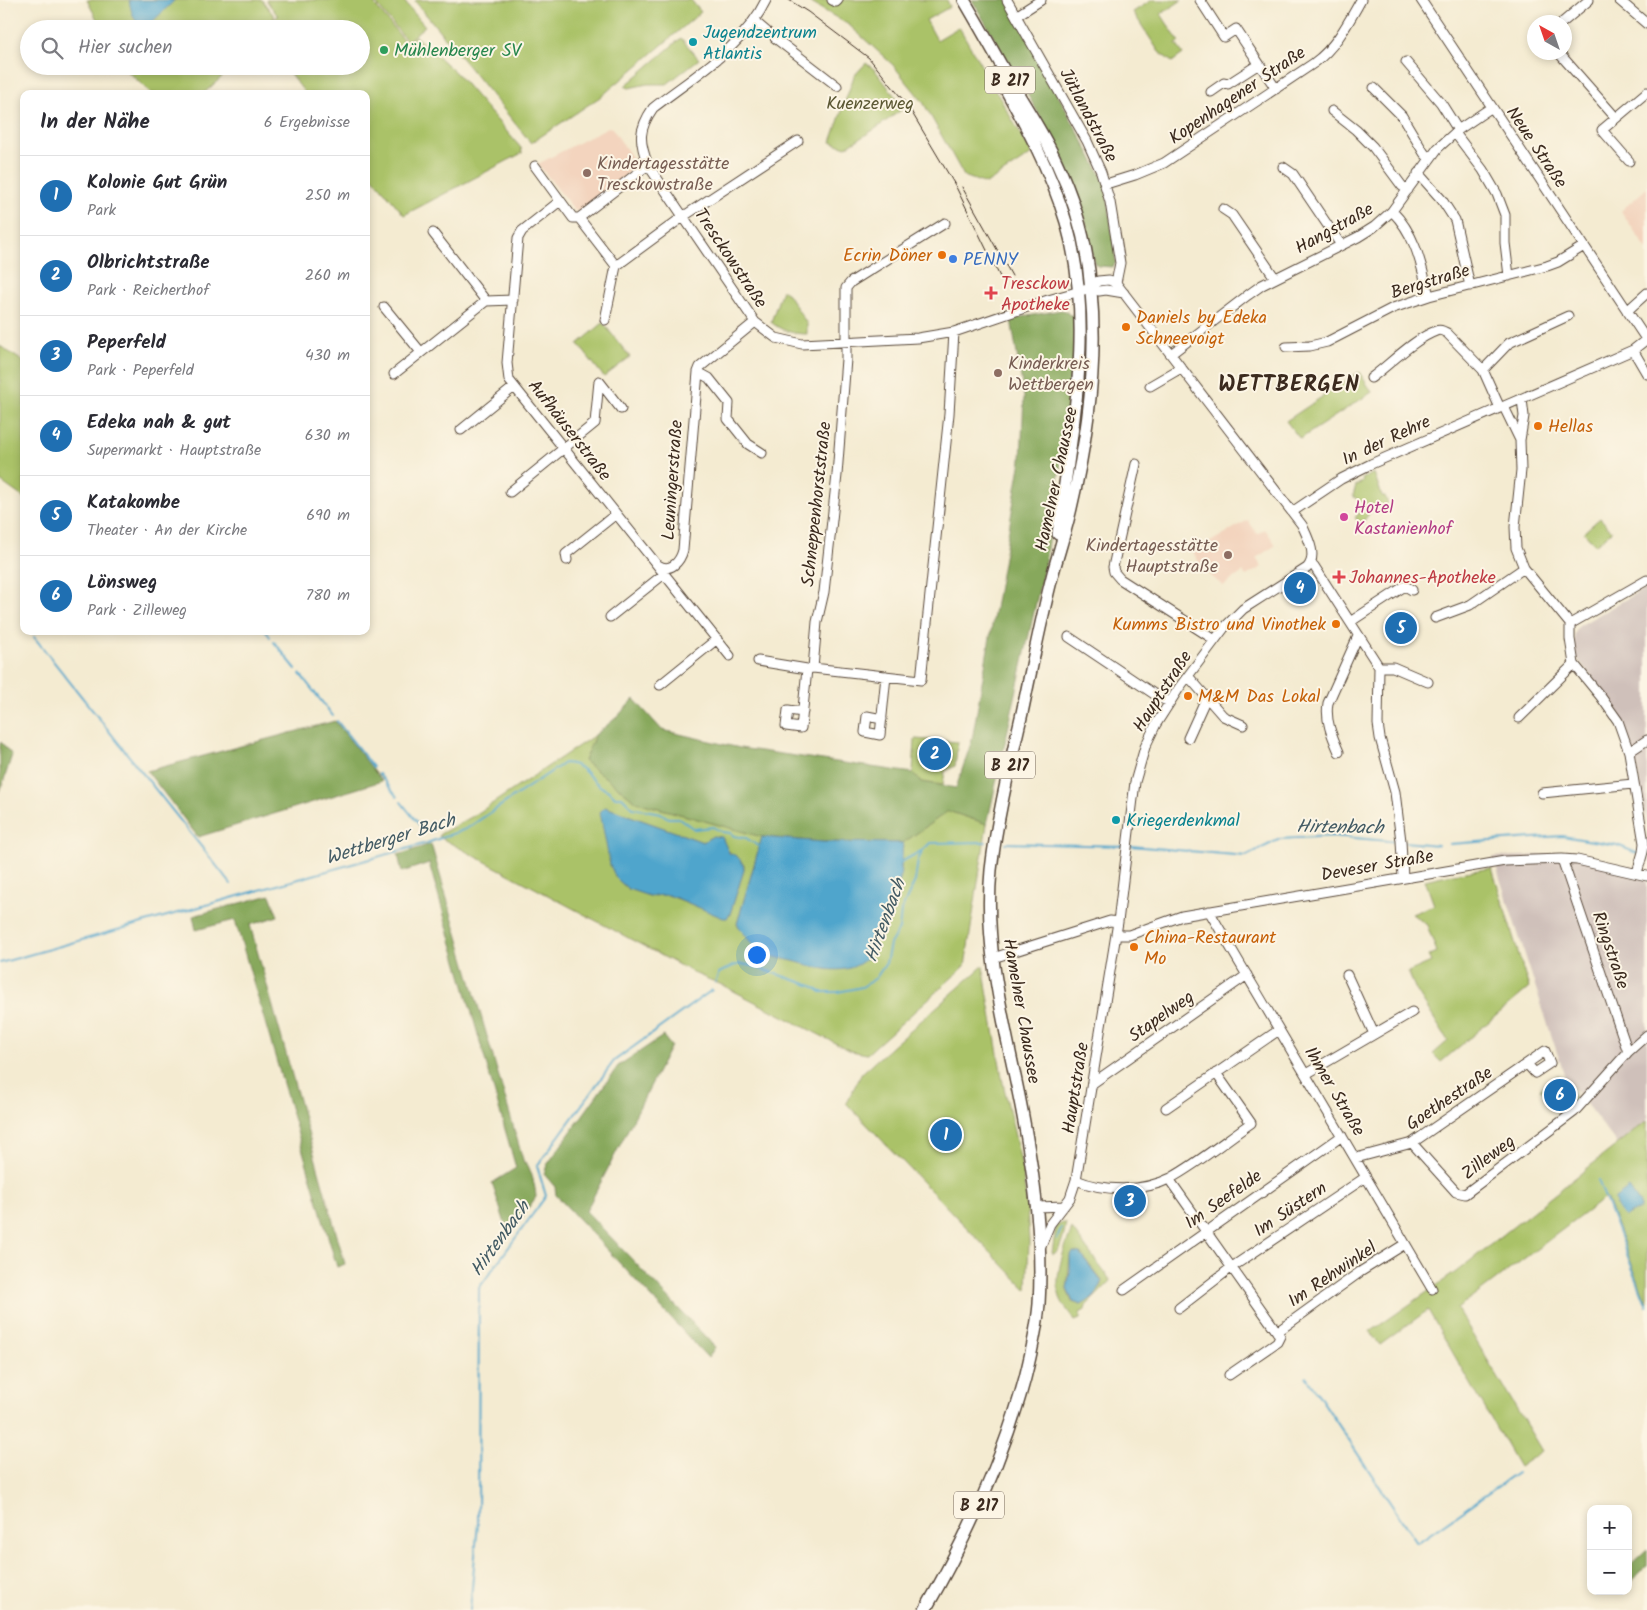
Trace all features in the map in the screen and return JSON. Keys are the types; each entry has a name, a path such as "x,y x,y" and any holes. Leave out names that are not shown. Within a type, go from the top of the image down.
{"main road":[{"name":"Hamelner Chaussee","path":"956,0 1021,116 1045,165 1066,224 1078,291 1080,330 1079,381 1053,575"},
{"name":"Hamelner Chaussee","path":"964,0 1055,159 1078,220 1091,288 1094,357 1089,414 1081,464 1053,575 998,818 991,874 990,911 993,958 1001,1012 1033,1171 1038,1208 1040,1248"},
{"name":"B 217","path":"925,1610 961,1545 983,1497 1016,1415 1030,1360 1036,1326 1040,1248"}],"street":[{"name":"Tresckowstraße","path":"766,0 754,21 737,43 653,108 644,121 640,135 642,149 648,165 755,322 776,338 802,344 918,338 954,332 1078,291"},
{"path":"832,0 836,2 838,0"},
{"name":"Jütlandstraße","path":"1007,0 1088,141 1106,184 1120,263 1116,283"},
{"path":"1016,16 1041,0"},
{"path":"1200,0 1224,37 1236,29 1276,88"},
{"name":"Kopenhagener Straße","path":"1106,184 1164,163 1324,56 1341,34 1361,0"},
{"name":"Neue Straße","path":"1421,0 1647,339"},
{"path":"1571,15 1589,0"},
{"path":"1619,0 1647,24"},
{"path":"754,21 767,32"},
{"path":"775,38 836,86"},
{"path":"1565,60 1616,118"},
{"path":"1406,62 1436,96 1483,170 1500,201 1505,215 1504,244 1510,276"},
{"path":"1211,92 1224,83 1228,84 1259,64"},
{"path":"1374,88 1402,116 1424,153 1429,158"},
{"path":"1629,161 1602,130 1647,92"},
{"name":"Hangstraße","path":"1171,354 1248,295 1275,278 1374,228 1392,211 1429,158 1457,131 1492,108"},
{"path":"1332,111 1356,130 1373,147 1402,186 1408,190"},
{"path":"605,320 616,266 684,216 798,141"},
{"path":"578,218 648,165"},
{"path":"535,166 560,202 573,218 578,218 616,266"},
{"path":"1283,167 1293,174 1341,245"},
{"path":"1418,173 1442,200 1455,220 1470,286"},
{"name":"Aufhäuserstraße","path":"560,202 522,230 518,238 507,363 510,380 563,449 730,656"},
{"path":"1223,209 1232,215 1275,278"},
{"path":"1392,211 1408,230 1414,243 1429,296"},
{"name":"Schneppenhorststraße","path":"802,712 824,592 837,475 847,343 846,288 851,282 945,223"},
{"path":"433,233 486,300"},
{"name":"Bergstraße","path":"1286,347 1310,346 1327,342 1393,308 1429,296 1558,262 1584,246"},
{"path":"1091,288 1098,280 1109,280 1116,283 1292,512 1306,533 1312,551 1311,564 1379,667 1378,724 1380,738 1393,779 1403,878"},
{"path":"1078,291 1091,288 1099,291 1106,290 1124,293"},
{"path":"1627,311 1647,293"},
{"path":"394,374 420,351 486,300 513,300"},
{"path":"384,307 420,351"},
{"path":"1483,370 1509,343 1568,316"},
{"path":"755,322 698,372 709,378 729,403 728,418 748,444 762,453"},
{"path":"1371,378 1412,345 1441,330 1447,333 1483,370 1520,440"},
{"path":"758,661 810,669 921,680 950,404 954,332"},
{"name":"In der Rehre","path":"1292,512 1341,479 1445,431 1633,350 1647,339"},
{"path":"1633,350 1647,374"},
{"path":"1150,386 1181,368"},
{"name":"Leuningerstraße","path":"654,562 664,569 670,568 682,556 698,372"},
{"path":"510,492 596,423 599,381 621,409"},
{"path":"461,430 514,386"},
{"path":"1522,399 1524,416 1520,440 1521,470 1515,527 1516,548 1524,568 1570,624 1574,664 1618,721 1629,752 1644,844 1637,873"},
{"path":"1136,464 1113,566 1114,572 1120,580 1215,640"},
{"path":"567,560 566,554 616,514"},
{"name":"Hauptstraße","path":"1040,1248 1050,1224 1070,1198 1076,1180 1118,922 1135,782 1144,747 1170,702 1224,628 1243,609 1311,564"},
{"path":"1435,618 1470,605 1524,568"},
{"path":"610,617 664,574"},
{"path":"1570,624 1647,580"},
{"path":"1350,622 1404,586 1412,590"},
{"path":"1339,752 1330,732 1328,703 1358,636"},
{"path":"1069,637 1160,698 1170,702"},
{"path":"660,685 717,639"},
{"path":"1519,718 1574,664"},
{"path":"1379,667 1393,667 1428,682"},
{"path":"882,718 886,676"},
{"path":"1188,676 1224,716 1243,725"},
{"path":"1188,738 1207,696"},
{"path":"1629,752 1647,740"},
{"path":"1542,793 1633,784"},
{"name":"Ringstraße","path":"1562,859 1628,1052"},
{"name":"Deveser Straße","path":"1116,935 1129,935 1182,916 1505,860 1577,860 1647,876"},
{"name":"Ihmer Straße","path":"1209,911 1432,1289"},
{"path":"993,958 1110,921 1118,922"},
{"name":"Stapelweg","path":"1093,1083 1247,975"},
{"path":"1347,975 1374,1034"},
{"path":"1306,1074 1412,1012"},
{"path":"1166,1108 1279,1030"},
{"path":"1628,1052 1647,1035"},
{"name":"Zilleweg","path":"1412,1143 1456,1192 1465,1194 1574,1112 1628,1052"},
{"name":"Goethestraße","path":"1356,1158 1412,1143 1527,1064"},
{"path":"1076,1180 1090,1186 1120,1189 1149,1186 1169,1178 1251,1123 1216,1073"},
{"name":"Im Seefelde","path":"1124,1290 1342,1136"},
{"name":"Im Süstern","path":"1179,1308 1232,1267 1366,1177"},
{"path":"1169,1178 1280,1336 1277,1342 1229,1375"},
{"path":"1038,1208 1064,1206"},
{"name":"Im Rehwinkel","path":"1277,1332 1360,1272 1405,1244"}],"shaded area":[{"name":"Kindertagesstätte Tresckowstraße","path":"608,127 612,128 637,165 582,211 574,210 538,164"},
{"path":"1647,188 1647,250 1621,211"},
{"name":"Kindertagesstätte Hauptstraße","path":"1248,520 1257,534 1265,529 1276,545 1256,558 1262,567 1246,576 1243,572 1223,586 1203,569 1193,552"},
{"path":"1647,587 1647,824 1637,767 1619,714 1574,654 1574,640 1579,626"},
{"path":"1569,854 1647,870 1647,1121 1618,1145 1565,1077 1493,857"}],"green space":[{"path":"87,0 262,0 275,17 272,20 97,20"},
{"path":"266,0 371,0 406,43 415,36 457,74 521,148 522,153 404,215 370,174 370,90 303,90 291,75 370,75 370,20 273,20 278,16"},
{"path":"373,0 403,0 425,26 407,41"},
{"name":"Mühlenberger SV","path":"691,0 701,12 603,95 531,143 415,1"},
{"path":"806,0 832,0 838,3 842,0 947,0 950,7 926,20 937,40 959,27 1032,154 986,184 964,176 923,102 893,65 849,25"},
{"path":"972,0 1007,0 1106,184 1116,262 1113,267 1098,266 1094,263 1085,219 1064,161 1047,128"},
{"path":"1152,0 1182,0 1161,14 1179,42 1176,44 1183,54 1172,62 1159,52 1133,12"},
{"path":"681,38 699,59 667,84 647,84 629,88 625,86"},
{"name":"Kuenzerweg","path":"866,63 875,70 904,108 846,147 831,142 854,76"},
{"path":"132,75 224,75 207,90 148,90"},
{"path":"782,290 788,294 807,324 807,334 779,328 771,322"},
{"path":"1061,310 1066,311 1069,315 1074,315 1074,377 1044,567 987,824 948,811 903,843 823,842 762,837 637,802 584,761 595,735 617,717 634,699 662,730 740,748 913,773 921,782 956,788 972,740 1021,460 1024,396 1011,319"},
{"path":"603,323 630,357 604,377 578,344"},
{"path":"0,346 20,359 20,495 0,481"},
{"path":"1359,372 1372,392 1300,439 1286,421"},
{"path":"1374,473 1382,496 1385,496 1388,504 1372,510 1362,523 1355,518 1365,505 1353,496 1356,485 1363,482 1362,479"},
{"path":"1600,518 1612,531 1595,545 1584,532"},
{"path":"335,721 382,781 198,837 147,771"},
{"path":"595,735 584,761 637,802 762,837 737,924 757,949 763,952 829,970 900,880 903,843 948,811 987,824 965,966 867,1054 851,1051 722,985 696,974 439,837 440,834 475,815","holes":["605,807 703,842 713,836 744,865 730,914 727,918 668,895 649,896 628,889 616,878"]},
{"path":"915,739 958,742 955,766 945,771 943,785 921,782 913,773"},
{"path":"1,742 12,755 0,792 0,746"},
{"path":"431,844 524,1163 526,1162 532,1174 534,1183 536,1197 509,1236 492,1183 516,1168 429,863 402,872 398,855"},
{"path":"1492,868 1529,988 1441,1062 1433,1054 1448,1041 1416,990 1408,972 1431,962 1428,956 1437,952 1427,925 1412,914 1434,905 1425,880"},
{"path":"270,895 278,916 250,925 345,1264 337,1267 235,920 196,930 193,916"},
{"path":"983,966 1003,1083 1022,1167 1029,1242 1027,1290 846,1103 862,1073"},
{"path":"663,1036 671,1046 586,1211 715,1347 708,1358 556,1195 555,1187 544,1174 547,1165 618,1066"},
{"path":"1558,1075 1577,1101 1565,1112 1540,1089"},
{"path":"1647,1121 1647,1303 1606,1197 1457,1309 1542,1451 1519,1467 1428,1310 1380,1345 1370,1332 1456,1272"},
{"path":"1123,1193 1139,1194 1135,1198 1138,1204 1131,1209 1120,1195"},
{"path":"1066,1223 1062,1240 1054,1254 1052,1253 1056,1226"},
{"path":"1072,1229 1111,1281 1086,1306 1085,1310 1080,1313 1080,1319 1075,1321 1063,1303 1058,1289 1063,1253","holes":["1073,1252 1080,1253 1103,1282 1100,1289 1081,1305 1072,1302 1067,1290 1070,1256"]},
{"path":"1647,1549 1647,1566 1632,1580 1632,1563"}],"water":[{"path":"129,0 175,0 154,20 135,20"},
{"path":"605,807 703,842 713,836 722,837 729,853 740,859 744,870 727,918 668,895 649,896 628,889 616,878 610,865 600,812"},
{"path":"762,837 823,842 903,843 900,880 869,956 860,963 842,970 823,969 774,957 759,950 752,943 737,924"},
{"path":"1629,1188 1640,1204 1640,1209 1625,1217 1618,1209 1615,1198"},
{"path":"1073,1252 1080,1253 1102,1282 1094,1296 1081,1305 1073,1302 1067,1289 1070,1256"}],"waterway":[{"path":"34,637 231,884"},
{"path":"274,642 296,669"},
{"path":"300,674 333,716"},
{"path":"337,721 373,767"},
{"name":"Wettberger Bach","path":"0,963 427,843 466,829 564,763 582,769 603,788 611,792 615,797 622,797 633,808 661,813 668,818 679,818 694,829 713,827 722,832 746,838 760,847"},
{"path":"379,774 397,797"},
{"path":"401,802 425,832"},
{"name":"Hirtenbach","path":"1131,846 1246,856 1280,839 1333,836 1399,842"},
{"name":"Hirtenbach","path":"1449,844 1562,836 1617,845 1639,854"},
{"name":"Hirtenbach","path":"715,983 719,973 741,964 753,966 812,986 821,992 838,992 862,987 876,978 886,963 890,944 899,929 901,911 915,881 918,860 923,850 930,843 986,842"},
{"name":"Hirtenbach","path":"1404,842 1438,845"},
{"name":"Hirtenbach","path":"1006,843 1124,846"},
{"name":"Wettberger Bach","path":"901,862 923,850"},
{"name":"Hirtenbach","path":"470,1610 478,1523 479,1288 546,1196 537,1166 614,1061 712,990"},
{"path":"1598,1180 1647,1306"},
{"path":"1057,1240 1061,1228"},
{"path":"1306,1376 1417,1543 1517,1473"}],"tram line":[{"path":"789,0 869,58 908,106 955,185 1002,281"},
{"path":"962,187 1012,276"}],"place":[{"name":"Jugendzentrum Atlantis","path":"693,42"},
{"name":"Mühlenberger SV","path":"384,50"},
{"name":"Kindertagesstätte Tresckowstraße","path":"587,173"},
{"name":"Ecrin Döner","path":"942,255"},
{"name":"PENNY","path":"953,259"},
{"name":"Tresckow Apotheke","path":"991,293"},
{"name":"Daniels by Edeka Schneevoigt","path":"1126,327"},
{"name":"Kinderkreis Wettbergen","path":"998,373"},
{"name":"Hellas","path":"1538,426"},
{"name":"Hotel Kastanienhof","path":"1344,517"},
{"name":"Kindertagesstätte Hauptstraße","path":"1228,555"},
{"name":"Johannes-Apotheke","path":"1339,577"},
{"name":"Edeka nah & gut","path":"1300,588"},
{"name":"Kumms Bistro und Vinothek","path":"1336,624"},
{"name":"Katakombe","path":"1401,628"},
{"name":"M&M Das Lokal","path":"1188,696"},
{"name":"Olbrichtstraße","path":"935,754"},
{"name":"Kriegerdenkmal","path":"1116,820"},
{"name":"China-Restaurant Mo","path":"1134,947"},
{"name":"Lönsweg","path":"1560,1095"},
{"name":"Kolonie Gut Grün","path":"946,1135"},
{"name":"Peperfeld","path":"1130,1201"}],"district":[{"name":"WETTBERGEN","path":"1289,383"}]}
